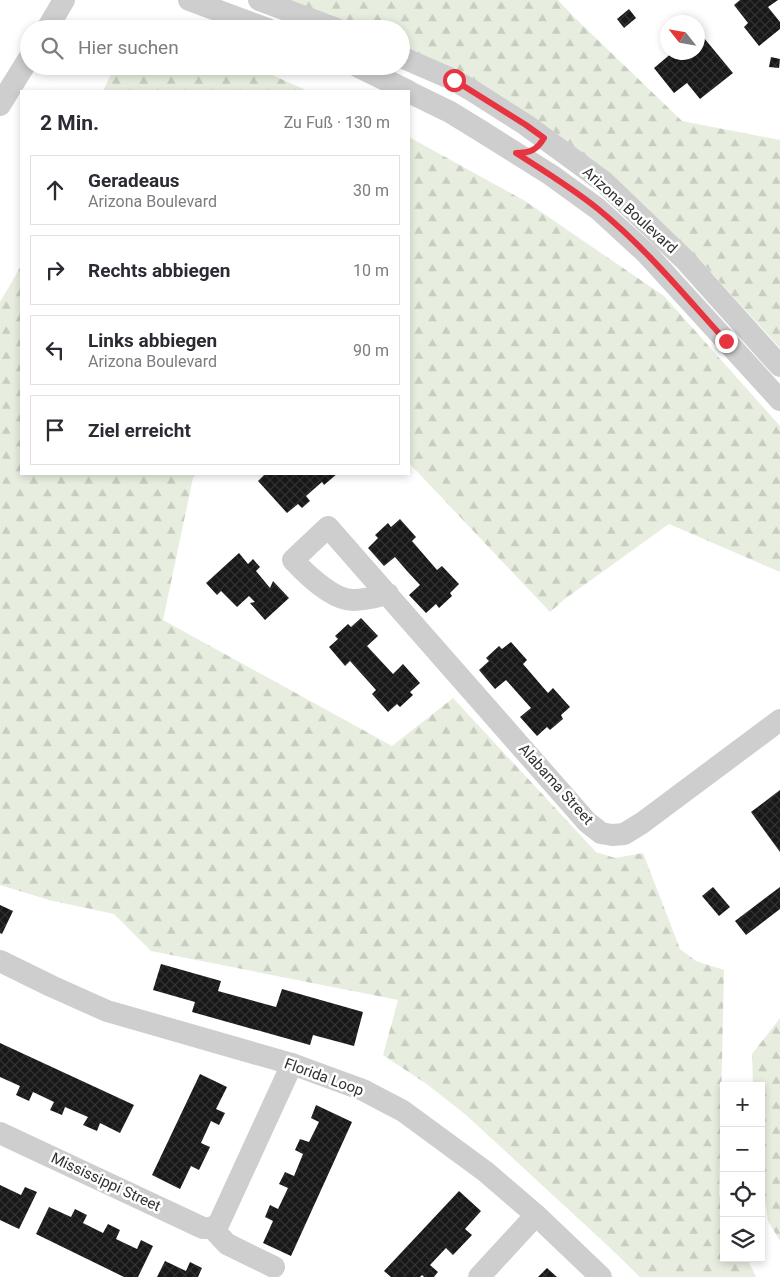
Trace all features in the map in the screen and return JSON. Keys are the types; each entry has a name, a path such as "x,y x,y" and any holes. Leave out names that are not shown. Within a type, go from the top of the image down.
{"street":[{"path":"52,20 64,0"},
{"path":"189,0 243,20"},
{"path":"259,0 313,20"},
{"name":"Arizona Boulevard","path":"410,61 462,85 544,138 604,182 684,259 780,366"},
{"path":"0,105 20,73"},
{"name":"Arizona Boulevard","path":"375,75 404,90"},
{"name":"Arizona Boulevard","path":"410,93 450,112 551,175 598,209 647,254 780,400"},
{"path":"516,153 531,152 536,149 544,138"},
{"name":"Alabama Street","path":"388,594 588,822 601,833 612,836 624,834 642,823 780,720"},
{"name":"Florida Loop","path":"1,965 107,1011 292,1064 363,1090 403,1111 486,1172 536,1215 601,1277"},
{"path":"212,1228 219,1223 292,1064"},
{"name":"Mississippi Street","path":"0,1133 203,1228 212,1228 227,1244 274,1267"},
{"path":"479,1277 536,1215"}],"green space":[{"path":"284,0 558,0 682,121 780,140 780,348 707,268 602,175 410,57 410,20 338,20"},
{"path":"111,75 272,75 306,90 103,90"},
{"path":"410,138 525,201 664,296 780,426 780,572 669,524 566,598 550,612 410,464"},
{"path":"20,268 20,475 195,475 193,478 163,620 392,746 453,698 596,852 615,858 643,853 680,949 696,961 724,970 722,1082 720,1082 720,1262 749,1262 756,1277 640,1277 466,1115 428,1085 383,1055 398,1000 151,951 114,914 49,900 0,885 0,302"},
{"path":"780,1018 780,1241 768,1221 765,1202 765,1082 753,1082 752,1054"}],"building":[{"path":"740,0 778,0 768,7 780,22 780,29 759,46 744,27 748,23 734,5"},
{"path":"629,9 636,18 624,28 617,19"},
{"path":"705,39 733,73 700,99 687,83 674,93 654,68 664,60 705,60"},
{"path":"771,57 780,59 779,68 769,67"},
{"path":"264,475 336,475 324,485 322,482 306,496 310,501 302,508 298,504 287,513 258,481"},
{"path":"400,519 416,537 412,541 437,570 442,566 459,584 450,593 452,596 439,608 436,604 426,613 409,595 420,585 395,557 384,566 368,548 378,538 375,535 388,523 391,527"},
{"path":"239,553 248,564 253,559 260,567 256,571 270,588 273,581 289,598 265,620 250,603 255,602 249,596 237,607 221,591 217,595 206,583"},
{"path":"361,618 378,636 367,646 393,674 403,664 420,683 410,692 413,695 400,707 397,704 388,712 372,694 376,690 350,661 345,666 329,647 338,639 335,636 348,624 351,627"},
{"path":"511,642 527,660 523,664 548,693 553,688 570,707 561,715 563,719 550,730 547,727 537,736 520,717 531,708 506,680 495,689 479,670 489,661 486,658 499,646 502,649"},
{"path":"780,790 780,852 751,812"},
{"path":"713,887 730,907 719,916 702,896"},
{"path":"780,887 780,909 746,935 735,921"},
{"path":"0,905 13,911 2,934 0,933"},
{"path":"161,964 221,981 218,991 276,1007 282,989 363,1012 354,1046 313,1035 310,1045 192,1012 195,1002 153,990"},
{"path":"0,1043 134,1105 120,1133 100,1123 97,1131 83,1125 88,1117 65,1107 62,1115 50,1110 54,1102 33,1092 29,1101 16,1095 20,1086 0,1077"},
{"path":"200,1074 227,1087 216,1109 225,1113 219,1125 211,1121 201,1143 210,1147 199,1170 191,1166 180,1189 152,1175"},
{"path":"316,1105 352,1122 291,1256 263,1243 273,1221 265,1217 270,1205 278,1209 288,1188 279,1184 285,1172 294,1176 303,1154 295,1150 300,1139 309,1142 319,1122 311,1118"},
{"path":"0,1185 21,1195 25,1187 37,1192 19,1229 0,1220"},
{"path":"459,1191 481,1211 465,1229 472,1235 453,1255 446,1248 430,1265 438,1272 434,1277 424,1277 422,1275 420,1277 391,1277 384,1271"},
{"path":"49,1207 71,1217 75,1209 87,1215 83,1223 103,1233 108,1224 120,1230 116,1239 137,1249 141,1240 153,1246 138,1277 124,1277 36,1234"},
{"path":"165,1261 186,1271 190,1262 202,1268 198,1277 157,1277"},
{"path":"547,1268 557,1277 538,1277"}],"route":[{"path":"454,80 544,138 536,149 531,152 516,153 551,175 598,209 647,254 726,341"}]}
